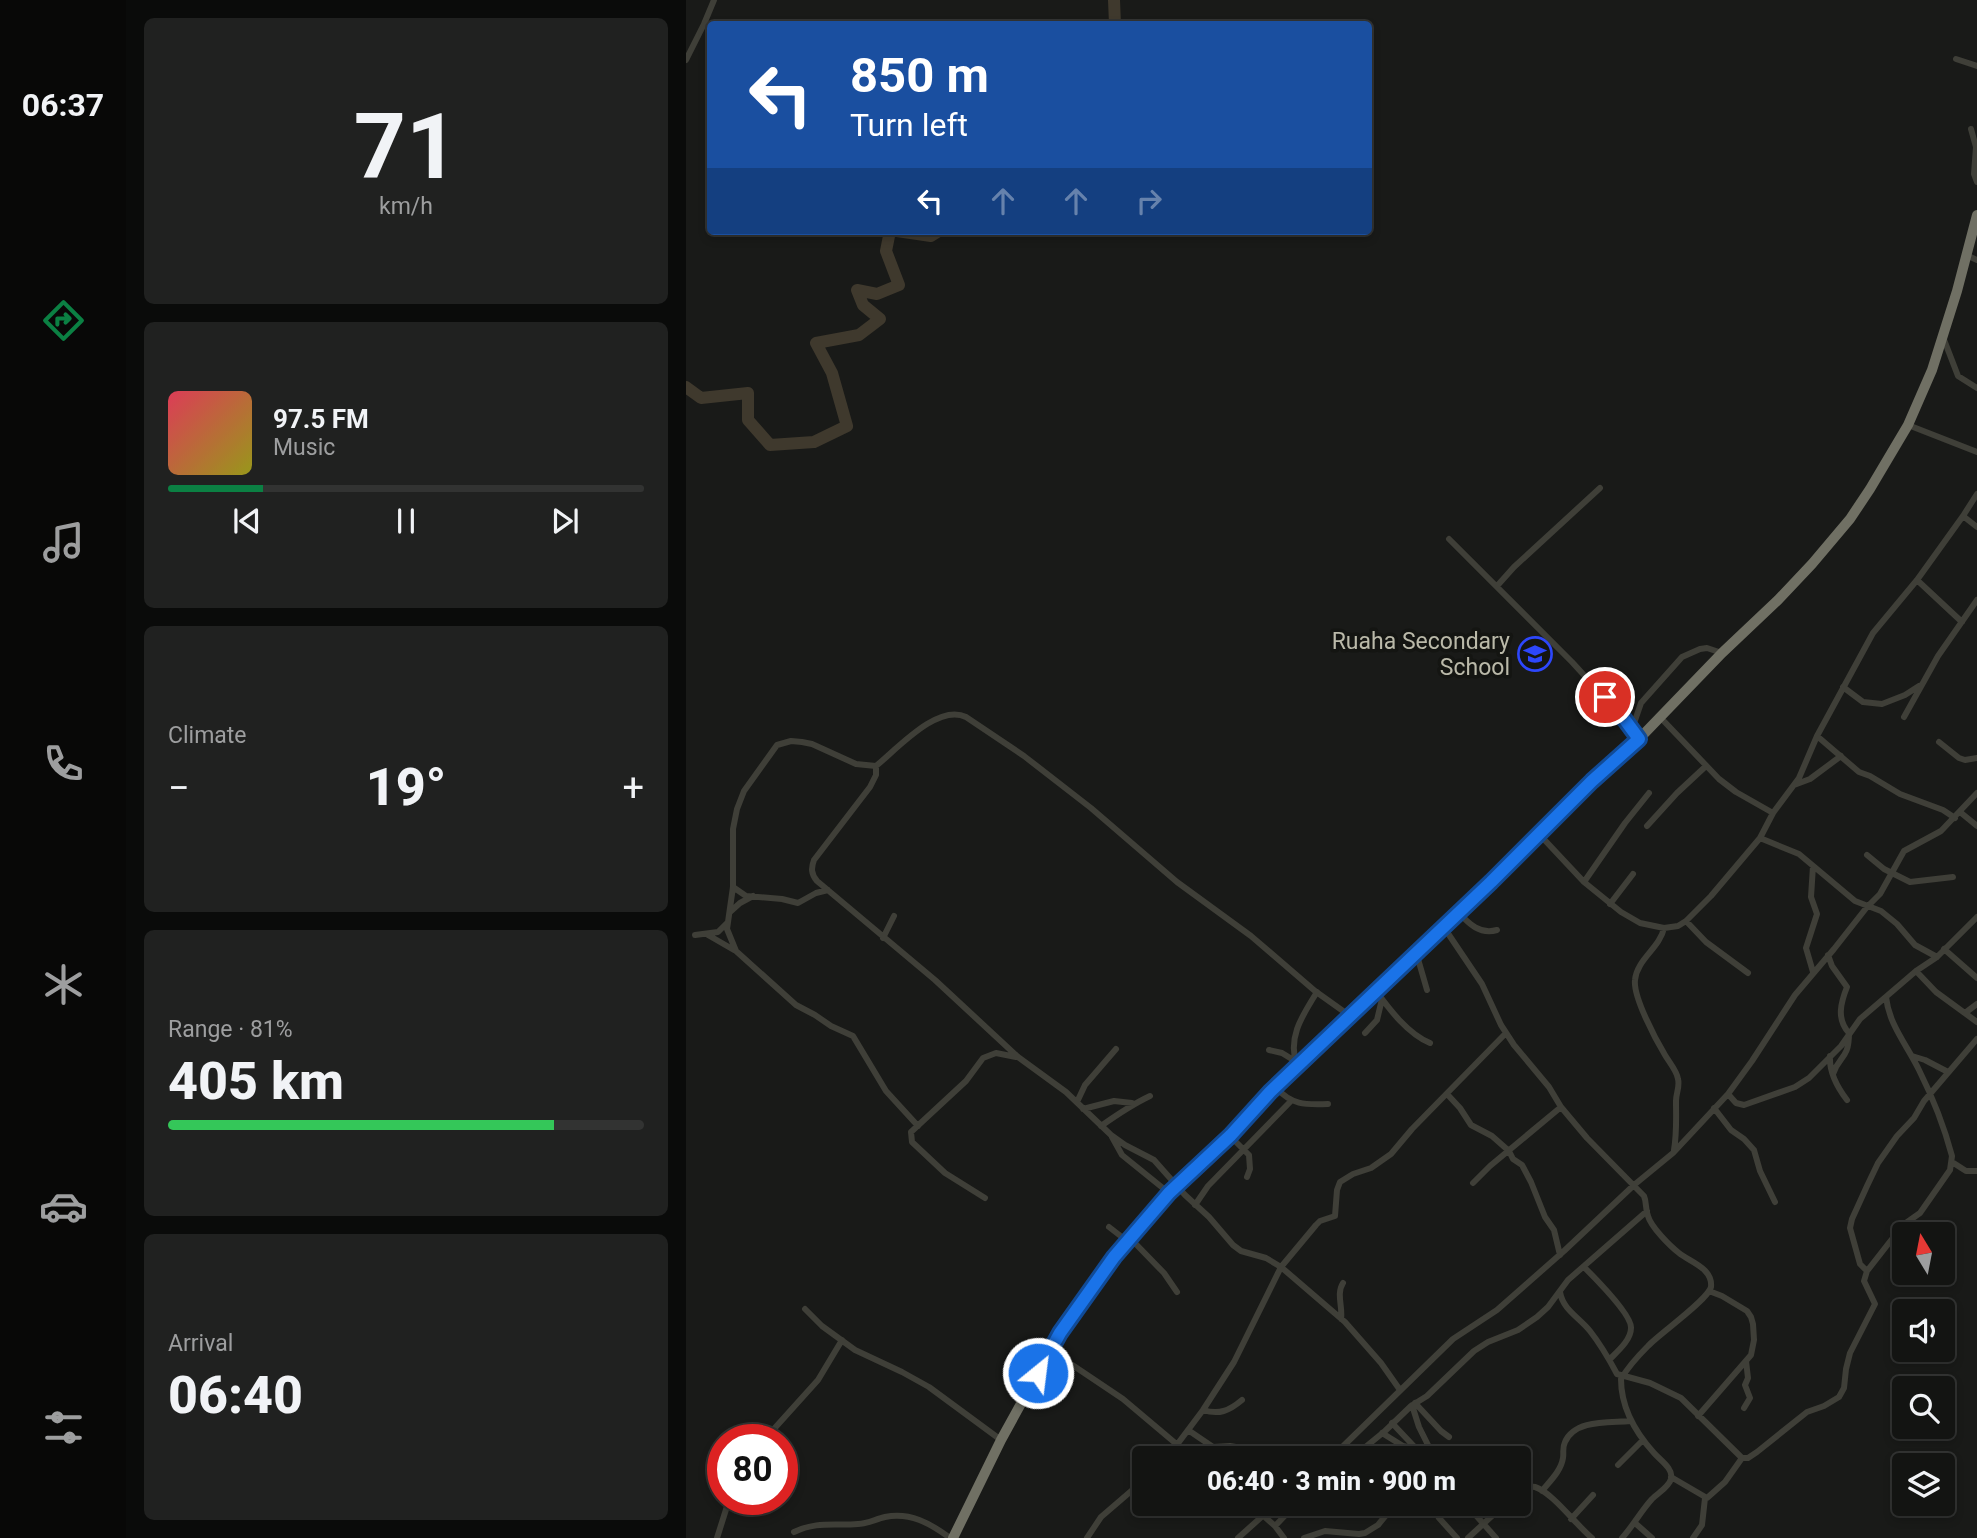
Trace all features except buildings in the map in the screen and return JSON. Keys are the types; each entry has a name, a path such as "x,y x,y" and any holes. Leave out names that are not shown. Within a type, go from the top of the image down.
{"highway":[{"path":"951,1538 1050,1350 1129,1239 1173,1189 1230,1136 1296,1064 1350,1016 1379,995 1416,952 1539,834 1635,734 1659,716 1778,600 1850,519 1908,425 1932,370 1972,257 1977,215"}],"street":[{"path":"686,60 713,0"},
{"path":"1956,59 1977,66"},
{"path":"1971,129 1976,147 1974,174 1977,182"},
{"path":"1943,337 1958,376 1977,388"},
{"path":"1908,425 1977,452"},
{"path":"1497,586 1600,488"},
{"path":"1539,834 1584,882 1610,904 1640,923 1664,928 1678,926 1686,921 1760,838 1773,813 1794,785 1817,736 1873,633 1917,580 1977,494"},
{"path":"1963,516 1977,527"},
{"path":"1449,540 1572,662 1635,734"},
{"path":"1917,580 1962,622"},
{"path":"1904,717 1922,684 1977,600"},
{"path":"1635,734 1641,703 1682,657 1707,648 1723,653"},
{"path":"1843,687 1863,702 1882,704 1905,695 1922,684"},
{"path":"736,951 726,925 733,887 733,829 741,796 777,745 791,741 812,744 856,764 876,766 912,735 941,717 958,713 1024,756 1091,808 1155,864 1350,1016"},
{"path":"1659,716 1706,766 1736,792 1773,813"},
{"path":"1817,736 1859,772 1900,794 1958,815 1977,827"},
{"path":"1939,742 1963,760 1977,758"},
{"path":"1794,785 1810,779 1841,756"},
{"path":"876,766 876,775 870,787 814,860 811,867 814,878 935,980 1018,1057 1077,1102 1111,1135 1154,1160 1173,1189"},
{"path":"1647,826 1706,766"},
{"path":"1584,882 1649,793"},
{"path":"1343,1446 1460,1332 1497,1310 1560,1255 1633,1185 1674,1152 1728,1094 1778,1018 1867,906 1880,894 1904,851 1941,831 1977,793"},
{"path":"1760,838 1799,854 1855,901 1881,911 1897,924 1915,945 1937,957"},
{"path":"1867,855 1892,874 1910,882 1953,877"},
{"path":"1813,866 1811,897 1817,914 1806,948 1813,972"},
{"path":"1610,904 1633,874"},
{"path":"733,887 746,896 798,903 828,890"},
{"path":"729,913 753,896"},
{"path":"1458,912 1470,925 1483,932 1497,930"},
{"path":"883,938 894,916"},
{"path":"1728,1094 1738,1104 1750,1103 1804,1082 1841,1046 1860,1019 1916,971 1937,957 1976,920"},
{"path":"1686,921 1706,942 1748,973"},
{"path":"695,935 709,935 726,925"},
{"path":"1443,926 1482,984 1506,1033 1549,1087 1561,1107 1587,1138 1644,1195 1650,1221 1674,1249 1707,1273 1710,1283 1709,1291 1648,1345 1623,1376 1621,1383 1630,1420 1643,1440 1669,1469 1671,1476 1669,1483 1650,1502 1622,1538"},
{"path":"1664,928 1659,940 1643,959 1634,981 1651,1028 1678,1076 1678,1124 1674,1152"},
{"path":"709,935 736,951 796,1005 853,1036 886,1091 918,1126"},
{"path":"1944,949 1977,978"},
{"path":"1416,952 1427,990"},
{"path":"1828,956 1832,966 1847,984 1840,1006 1844,1027 1849,1033 1847,1051 1832,1074"},
{"path":"1916,971 1936,992 1977,1022"},
{"path":"1296,1064 1294,1034 1317,992"},
{"path":"1365,1033 1377,1020 1380,1011 1379,995"},
{"path":"1379,995 1418,1037 1430,1043"},
{"path":"1560,1292 1564,1305 1582,1321 1618,1374 1673,1393 1688,1404 1742,1458 1748,1458 1807,1412 1833,1401 1842,1392 1850,1353 1875,1304 1864,1281 1867,1271 1903,1225 1920,1213 1950,1170 1952,1162 1942,1120 1912,1056 1894,1027 1886,997"},
{"path":"1965,1013 1977,1004"},
{"path":"1050,1350 1123,1399 1177,1445 1234,1362 1281,1268 1320,1221 1335,1216 1340,1182 1386,1158 1506,1033"},
{"path":"1867,1271 1860,1264 1850,1228 1878,1163 1924,1101 1977,1039"},
{"path":"1077,1102 1085,1085 1116,1049"},
{"path":"1269,1049 1282,1053 1296,1064"},
{"path":"985,1198 945,1173 912,1142 911,1132 966,1081 983,1058 996,1053 1018,1057"},
{"path":"1830,1056 1832,1074 1847,1100"},
{"path":"1912,1056 1948,1072"},
{"path":"1275,1087 1292,1101 1328,1104"},
{"path":"1447,1094 1471,1125 1490,1135 1522,1165 1545,1217 1554,1230 1560,1255"},
{"path":"1101,1126 1126,1108 1150,1096"},
{"path":"1083,1109 1114,1101 1134,1104"},
{"path":"1195,1205 1208,1186 1292,1101"},
{"path":"1473,1184 1490,1166 1561,1107"},
{"path":"1714,1108 1731,1130 1745,1139 1754,1150 1757,1165 1775,1202"},
{"path":"1111,1135 1122,1155 1195,1205 1237,1248 1266,1258 1281,1268 1341,1319 1375,1355 1400,1390"},
{"path":"1230,1136 1250,1158 1247,1177"},
{"path":"1952,1162 1966,1171 1977,1171"},
{"path":"1366,1446 1480,1347 1518,1330 1537,1317 1568,1280 1647,1211"},
{"path":"1109,1227 1129,1239 1164,1273 1177,1292"},
{"path":"1584,1267 1630,1321 1630,1334 1610,1359"},
{"path":"1341,1319 1339,1291 1343,1283"},
{"path":"1698,1416 1751,1355 1753,1349 1754,1331 1751,1317 1743,1308 1709,1291"},
{"path":"805,1309 822,1326 842,1340 866,1356 929,1387 1001,1440"},
{"path":"778,1424 818,1380 842,1340"},
{"path":"1744,1408 1750,1398 1745,1385 1748,1378 1746,1361"},
{"path":"1203,1410 1217,1414 1235,1406 1241,1400"},
{"path":"1413,1404 1449,1437"},
{"path":"1413,1404 1419,1427 1428,1446"},
{"path":"1542,1491 1560,1468 1564,1446 1571,1432 1584,1426 1630,1420"},
{"path":"1392,1423 1414,1446"},
{"path":"1188,1430 1212,1446"},
{"path":"1382,1433 1403,1446"},
{"path":"1618,1465 1643,1440"},
{"path":"1693,1538 1702,1525 1705,1498 1725,1482 1742,1458"},
{"path":"1671,1476 1705,1498"},
{"path":"1531,1486 1542,1491 1592,1538"},
{"path":"1087,1538 1101,1517 1132,1490"},
{"path":"1571,1519 1593,1495"},
{"path":"718,1538 725,1515"},
{"path":"794,1532 813,1525 857,1524 898,1516 923,1521 951,1538"},
{"path":"1238,1538 1262,1516"},
{"path":"1264,1516 1284,1538"},
{"path":"1275,1526 1285,1516"},
{"path":"1304,1538 1325,1531 1359,1534 1378,1525 1385,1516"},
{"path":"1438,1516 1457,1538"},
{"path":"1477,1516 1496,1538"},
{"path":"1468,1538 1492,1516"},
{"path":"1635,1523 1652,1538"}],"waterway":[{"path":"1114,0 1115,21"},
{"path":"686,387 701,398 748,393 748,420 770,445 814,442 847,426 832,373 816,343 859,335 880,319 863,305 857,290 877,294 899,285 886,251 889,235"},
{"path":"924,235 933,235"}],"place":[{"name":"Ruaha Secondary School","path":"1535,654"}],"route":[{"path":"1038,1373 1060,1333 1114,1257 1169,1193 1231,1135 1270,1092 1491,882 1592,781 1639,739 1605,697"}]}
